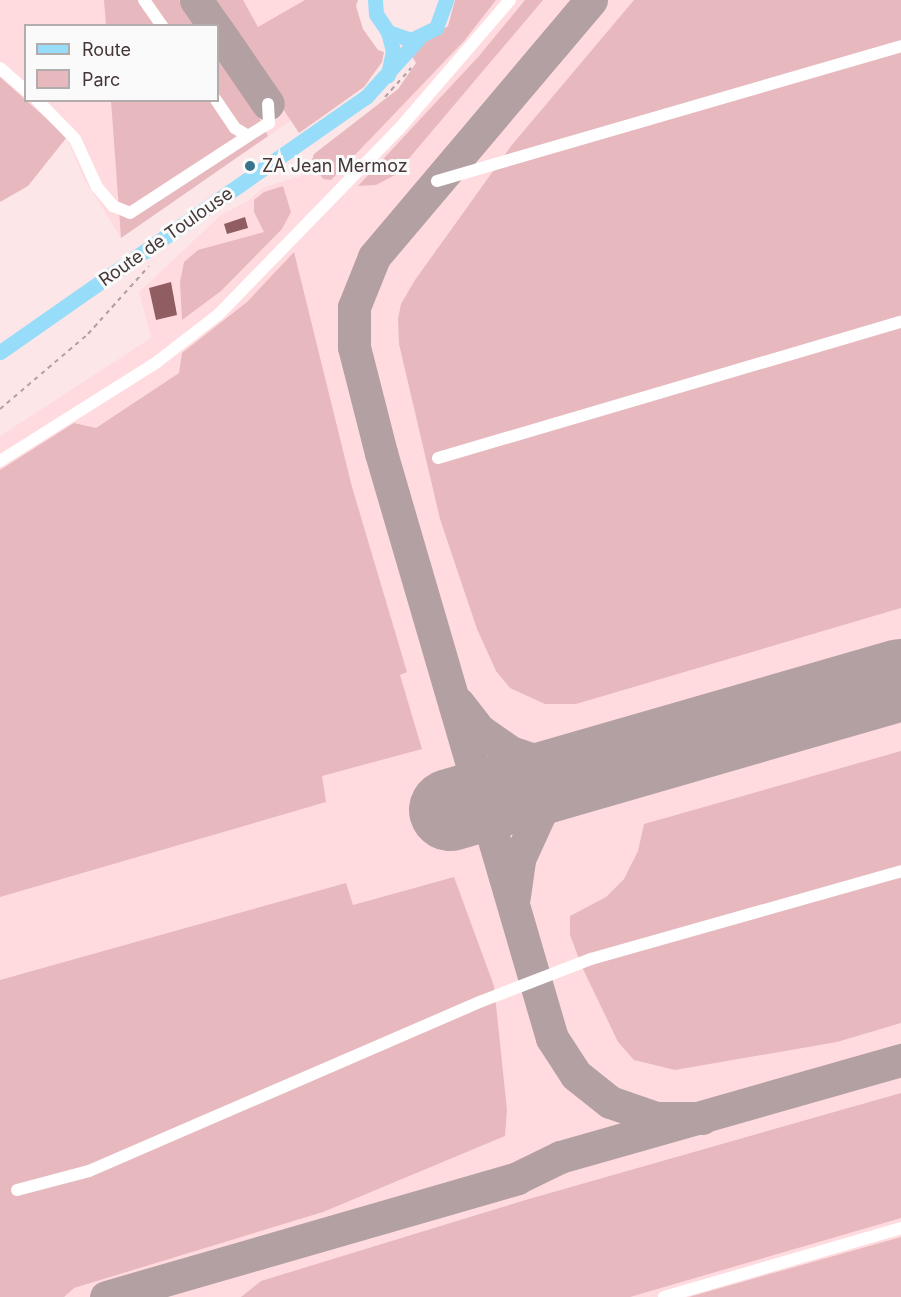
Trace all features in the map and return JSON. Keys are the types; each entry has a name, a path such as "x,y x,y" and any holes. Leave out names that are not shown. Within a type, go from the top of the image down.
{"main road":[{"path":"375,0 376,14 388,32 393,51 388,77"},
{"name":"Route de Toulouse","path":"0,352 366,97 388,77 419,38 442,20 446,0"},
{"path":"388,32 403,39 419,38"}],"lane":[{"path":"144,0 161,24"},
{"path":"0,461 157,362 219,314 399,129 510,0"},
{"path":"437,181 901,46"},
{"path":"0,68 24,89"},
{"path":"39,102 75,139 102,194 113,206 130,213 269,123 268,104"},
{"path":"217,102 236,128 248,136"},
{"path":"438,459 901,322"},
{"path":"17,1190 89,1171 482,1001 591,959 901,871"},
{"path":"664,1297 901,1228"}],"shaded area":[{"path":"0,0 332,0 292,120 121,238 82,175 67,137 27,102 219,102 219,24 24,24 24,99 0,77"},
{"path":"472,0 901,0 901,1297 0,1297 0,436 151,338 139,292 221,215 248,201 264,187 338,165"}],"green space":[{"path":"104,0 179,0 196,24 106,24"},
{"path":"211,0 243,0 258,27 305,0 358,0 356,6 363,29 378,50 384,52 382,62 364,87 299,133"},
{"path":"455,0 496,0 464,41 331,180 323,179 312,160 314,154 398,89 416,63 410,53 448,26"},
{"path":"525,0 543,0 395,175 376,185 358,186 479,56"},
{"path":"634,0 901,0 901,608 576,704 545,704 510,688 496,671 477,629 440,519 399,344 398,319 401,304 415,280 511,146"},
{"path":"219,55 251,101 268,136 121,238 111,102 219,102"},
{"path":"0,77 24,98 24,102 28,102 67,137 28,186 0,202"},
{"path":"283,186 291,212 282,229 221,291 182,320 180,282 184,262 198,250 264,232 254,212 254,200 264,192"},
{"path":"294,252 352,487 407,672 400,675 422,749 322,776 326,802 0,897 0,470 74,423 96,428 179,373 182,353 247,302"},
{"path":"901,751 901,1023 837,1042 675,1070 634,1060 618,1042 582,967 570,935 570,916 606,897 624,879 638,851 644,824"},
{"path":"454,877 494,986 507,1110 505,1136 323,1212 74,1288 64,1297 0,1297 0,980 346,883 353,905"},
{"path":"901,1093 901,1218 630,1297 241,1297 261,1281 522,1201"},
{"path":"901,1237 901,1297 689,1297"}],"building":[{"path":"245,217 248,228 227,234 224,224"},
{"path":"171,282 177,315 156,320 149,288"}],"taxiway":[{"path":"196,0 213,24"},
{"path":"591,0 374,257 354,307 354,347 381,453 552,1038 576,1075 610,1102 656,1118 702,1118"},
{"path":"219,32 268,104"},
{"path":"458,703 479,730 510,752 549,765 598,767"},
{"path":"514,896 519,859 540,813 561,790 598,767"},
{"path":"106,1297 517,1178 560,1157 901,1060"}],"runway":[{"path":"450,810 901,680"}],"place":[{"name":"ZA Jean Mermoz","path":"250,166"}]}
